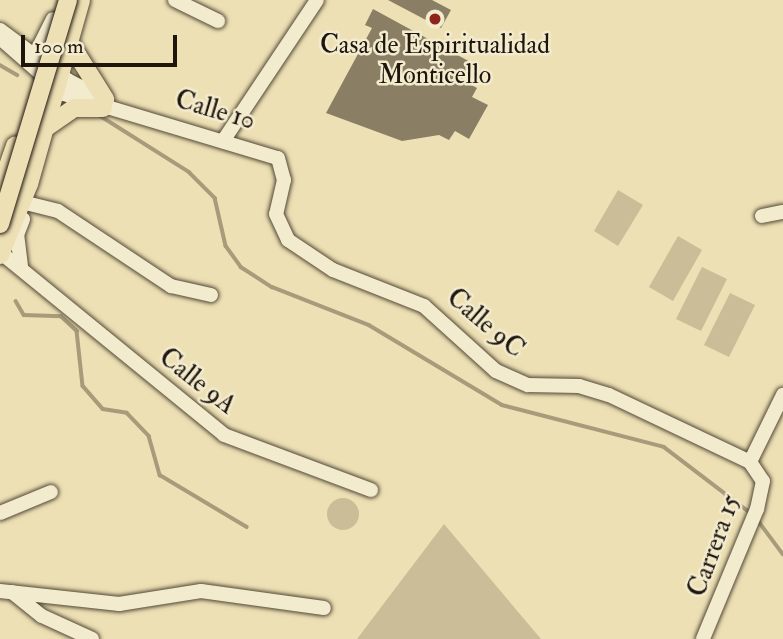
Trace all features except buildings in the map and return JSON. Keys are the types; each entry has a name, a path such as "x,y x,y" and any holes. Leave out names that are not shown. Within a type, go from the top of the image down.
{"main road":[{"path":"0,224 68,0"},
{"path":"0,253 14,195 44,129 81,0"},
{"path":"44,129 74,108 104,104 68,40"},
{"path":"14,195 7,190 10,162 37,76"}],"street":[{"path":"34,55 60,0"},
{"path":"175,0 218,21"},
{"path":"223,141 317,1"},
{"name":"Calle 10","path":"0,30 34,55 57,81"},
{"name":"Calle 10","path":"0,38 37,76 57,81 104,104 278,158 284,180 279,226"},
{"path":"21,266 14,195 58,211 171,286 211,295"},
{"path":"762,216 783,212"},
{"name":"Calle 9C","path":"279,226 308,256 441,316 511,380 609,395 750,462"},
{"name":"Calle 9A","path":"0,253 21,266 225,435 371,490"},
{"name":"Carrera 15","path":"703,639 750,535 763,481 750,462 783,395"},
{"path":"0,513 51,492"},
{"path":"6,591 119,604 201,591 324,608"},
{"path":"6,591 41,616 92,639"}],"shaded area":[{"path":"618,190 643,205 618,246 594,231"},
{"path":"678,236 702,250 673,301 649,287"},
{"path":"702,267 727,279 701,331 676,319"},
{"path":"730,293 755,305 729,357 704,345"},
{"path":"343,498 355,502 359,514 355,526 343,530 331,526 327,514 331,502"},
{"path":"444,524 541,639 357,639"}],"waterway":[{"path":"0,65 17,75"},
{"path":"99,115 189,172 215,198 226,246 241,267 272,287 369,325 502,405 664,447 752,514"},
{"path":"16,301 24,315 61,316 77,331 83,386 103,409 127,413 149,436 160,475 247,527"},
{"path":"757,519 783,554"}],"place":[{"name":"Casa de Espiritualidad Monticello","path":"435,19"}]}
